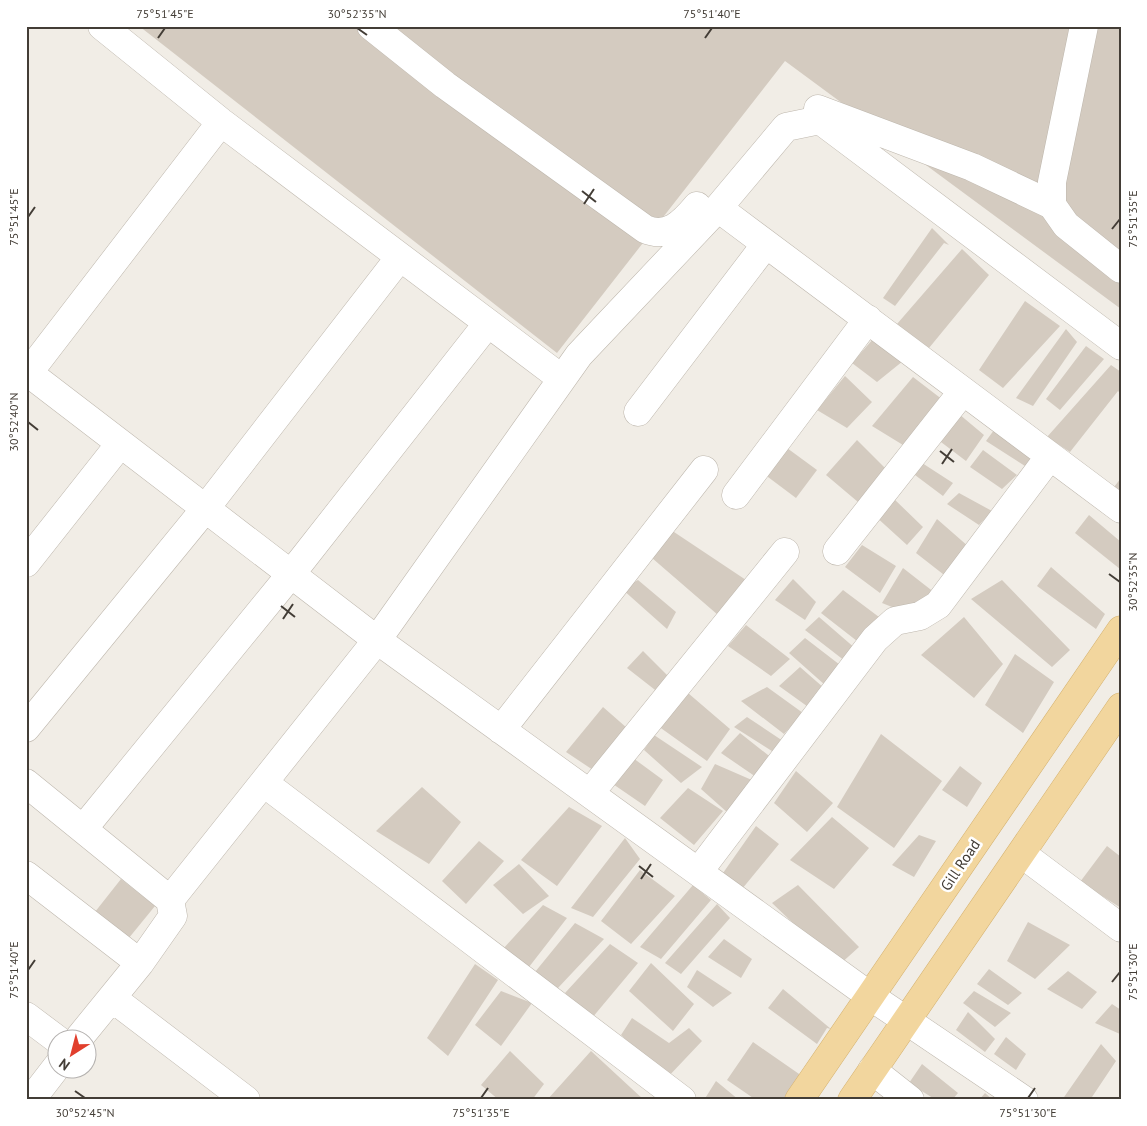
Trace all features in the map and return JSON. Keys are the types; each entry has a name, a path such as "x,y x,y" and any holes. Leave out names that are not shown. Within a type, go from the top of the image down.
{"main road":[{"name":"Gill Road","path":"799,1100 1121,630"},
{"path":"852,1100 905,1019 1022,854 1121,707"}],"street":[{"path":"102,26 221,122 561,378"},
{"path":"371,26 445,85 652,233 673,230 689,215 763,125 776,112 790,107 810,107 828,112 972,167 1052,205 1066,224 1121,269"},
{"path":"1052,205 1052,182 1084,26"},
{"path":"170,900 376,640 561,378 580,355 718,208 786,127 820,120 1121,346"},
{"path":"221,122 27,373 376,640 870,996 1024,1100"},
{"path":"718,208 1121,509"},
{"path":"638,412 766,244"},
{"path":"26,728 205,509 400,257"},
{"path":"736,495 868,319"},
{"path":"83,829 291,574 488,323"},
{"path":"837,551 962,390"},
{"path":"26,563 120,444"},
{"path":"699,871 875,639 895,621 920,616 938,605 1050,456"},
{"path":"501,730 704,470"},
{"path":"590,793 785,552"},
{"path":"264,782 682,1100"},
{"path":"26,783 170,900 172,916 140,963 87,1028"},
{"path":"1022,854 1121,928"},
{"path":"26,874 140,963"},
{"path":"112,998 246,1100"},
{"path":"26,1016 48,1032"},
{"path":"872,1070 910,1100"},
{"path":"31,1100 48,1078"}],"building":[{"path":"139,26 1121,26 1121,309 785,61 557,353"},
{"path":"932,228 949,245 944,243 895,306 883,298"},
{"path":"962,249 989,275 929,348 897,324"},
{"path":"1025,301 1060,326 1003,388 979,370"},
{"path":"1066,329 1077,342 1033,406 1016,398"},
{"path":"874,338 903,361 877,382 852,363"},
{"path":"1086,346 1104,359 1060,410 1046,399"},
{"path":"1111,365 1121,372 1121,394 1118,391 1070,452 1047,437"},
{"path":"845,376 872,402 847,428 817,410"},
{"path":"913,377 943,400 903,445 872,426"},
{"path":"959,414 984,435 966,461 937,439"},
{"path":"994,430 1033,455 1025,466 986,441"},
{"path":"857,440 886,469 858,502 826,475"},
{"path":"787,448 817,470 796,498 760,471"},
{"path":"983,450 1017,475 1002,489 970,467"},
{"path":"919,461 953,483 943,496 911,472"},
{"path":"1121,478 1121,492 1114,487"},
{"path":"959,493 992,511 979,525 947,504"},
{"path":"891,496 923,527 907,545 874,515"},
{"path":"1089,515 1121,542 1120,569 1075,533"},
{"path":"937,519 969,547 948,578 916,553"},
{"path":"671,530 749,582 718,615 652,558"},
{"path":"862,545 896,566 880,593 845,567"},
{"path":"1051,567 1105,614 1096,629 1037,586"},
{"path":"903,568 935,593 902,611 882,603"},
{"path":"793,579 816,602 805,620 775,600"},
{"path":"638,580 676,612 667,629 622,589"},
{"path":"1002,580 1070,650 1052,667 971,599"},
{"path":"843,590 879,617 857,641 821,613"},
{"path":"819,617 856,649 845,661 805,630"},
{"path":"964,617 1003,664 974,698 921,655"},
{"path":"746,625 790,659 771,676 728,646"},
{"path":"805,638 844,668 825,685 789,653"},
{"path":"643,651 669,677 659,693 627,668"},
{"path":"1015,654 1054,682 1023,733 985,705"},
{"path":"800,667 824,688 811,709 779,686"},
{"path":"767,687 803,713 784,734 741,701"},
{"path":"688,693 730,729 707,761 658,726"},
{"path":"603,707 627,728 593,770 566,752"},
{"path":"747,717 783,741 775,753 734,727"},
{"path":"740,733 773,759 756,777 721,753"},
{"path":"881,734 942,781 894,848 837,807"},
{"path":"654,735 702,767 681,783 644,750"},
{"path":"633,758 663,780 645,806 610,782"},
{"path":"715,764 761,784 728,813 701,789"},
{"path":"960,766 982,783 967,807 942,790"},
{"path":"796,771 833,803 807,832 774,803"},
{"path":"422,787 461,822 429,864 376,831"},
{"path":"688,788 723,811 694,845 660,818"},
{"path":"569,807 602,826 557,886 521,860"},
{"path":"832,817 869,848 834,889 790,860"},
{"path":"756,826 779,844 742,889 723,873"},
{"path":"919,835 936,841 914,877 892,865"},
{"path":"625,838 640,859 593,917 571,908"},
{"path":"479,841 504,861 466,904 442,881"},
{"path":"1107,846 1121,857 1121,908 1080,882"},
{"path":"519,864 549,896 523,914 493,885"},
{"path":"640,870 675,896 631,944 601,921"},
{"path":"121,879 155,906 124,944 91,917"},
{"path":"693,885 711,900 661,959 640,947"},
{"path":"798,885 859,947 838,966 772,903"},
{"path":"717,904 730,918 681,974 665,963"},
{"path":"543,905 567,918 529,967 503,949"},
{"path":"1028,922 1070,945 1035,979 1007,961"},
{"path":"575,923 604,939 557,989 535,972"},
{"path":"724,939 752,959 741,978 708,957"},
{"path":"610,944 638,963 592,1018 565,993"},
{"path":"651,963 694,1004 673,1031 629,991"},
{"path":"475,964 498,980 448,1056 427,1038"},
{"path":"989,969 1022,993 1008,1005 977,984"},
{"path":"697,970 732,993 713,1007 687,987"},
{"path":"1068,971 1097,992 1082,1009 1047,989"},
{"path":"783,989 831,1029 827,1028 817,1044 768,1008"},
{"path":"501,991 532,1003 501,1046 475,1025"},
{"path":"974,991 1011,1013 995,1027 963,1003"},
{"path":"1112,1004 1121,1010 1120,1034 1095,1023"},
{"path":"968,1012 995,1039 985,1052 956,1030"},
{"path":"632,1018 669,1043 689,1028 702,1041 667,1078 621,1035"},
{"path":"1006,1037 1026,1054 1016,1070 994,1054"},
{"path":"753,1042 802,1076 786,1100 756,1100 727,1080"},
{"path":"1101,1044 1116,1061 1090,1100 1062,1100"},
{"path":"510,1051 544,1084 532,1100 499,1100 481,1085"},
{"path":"591,1051 644,1100 547,1100"},
{"path":"922,1064 958,1093 952,1100 936,1100 909,1083"},
{"path":"716,1081 739,1100 704,1100"},
{"path":"985,1093 993,1100 979,1100"}]}
